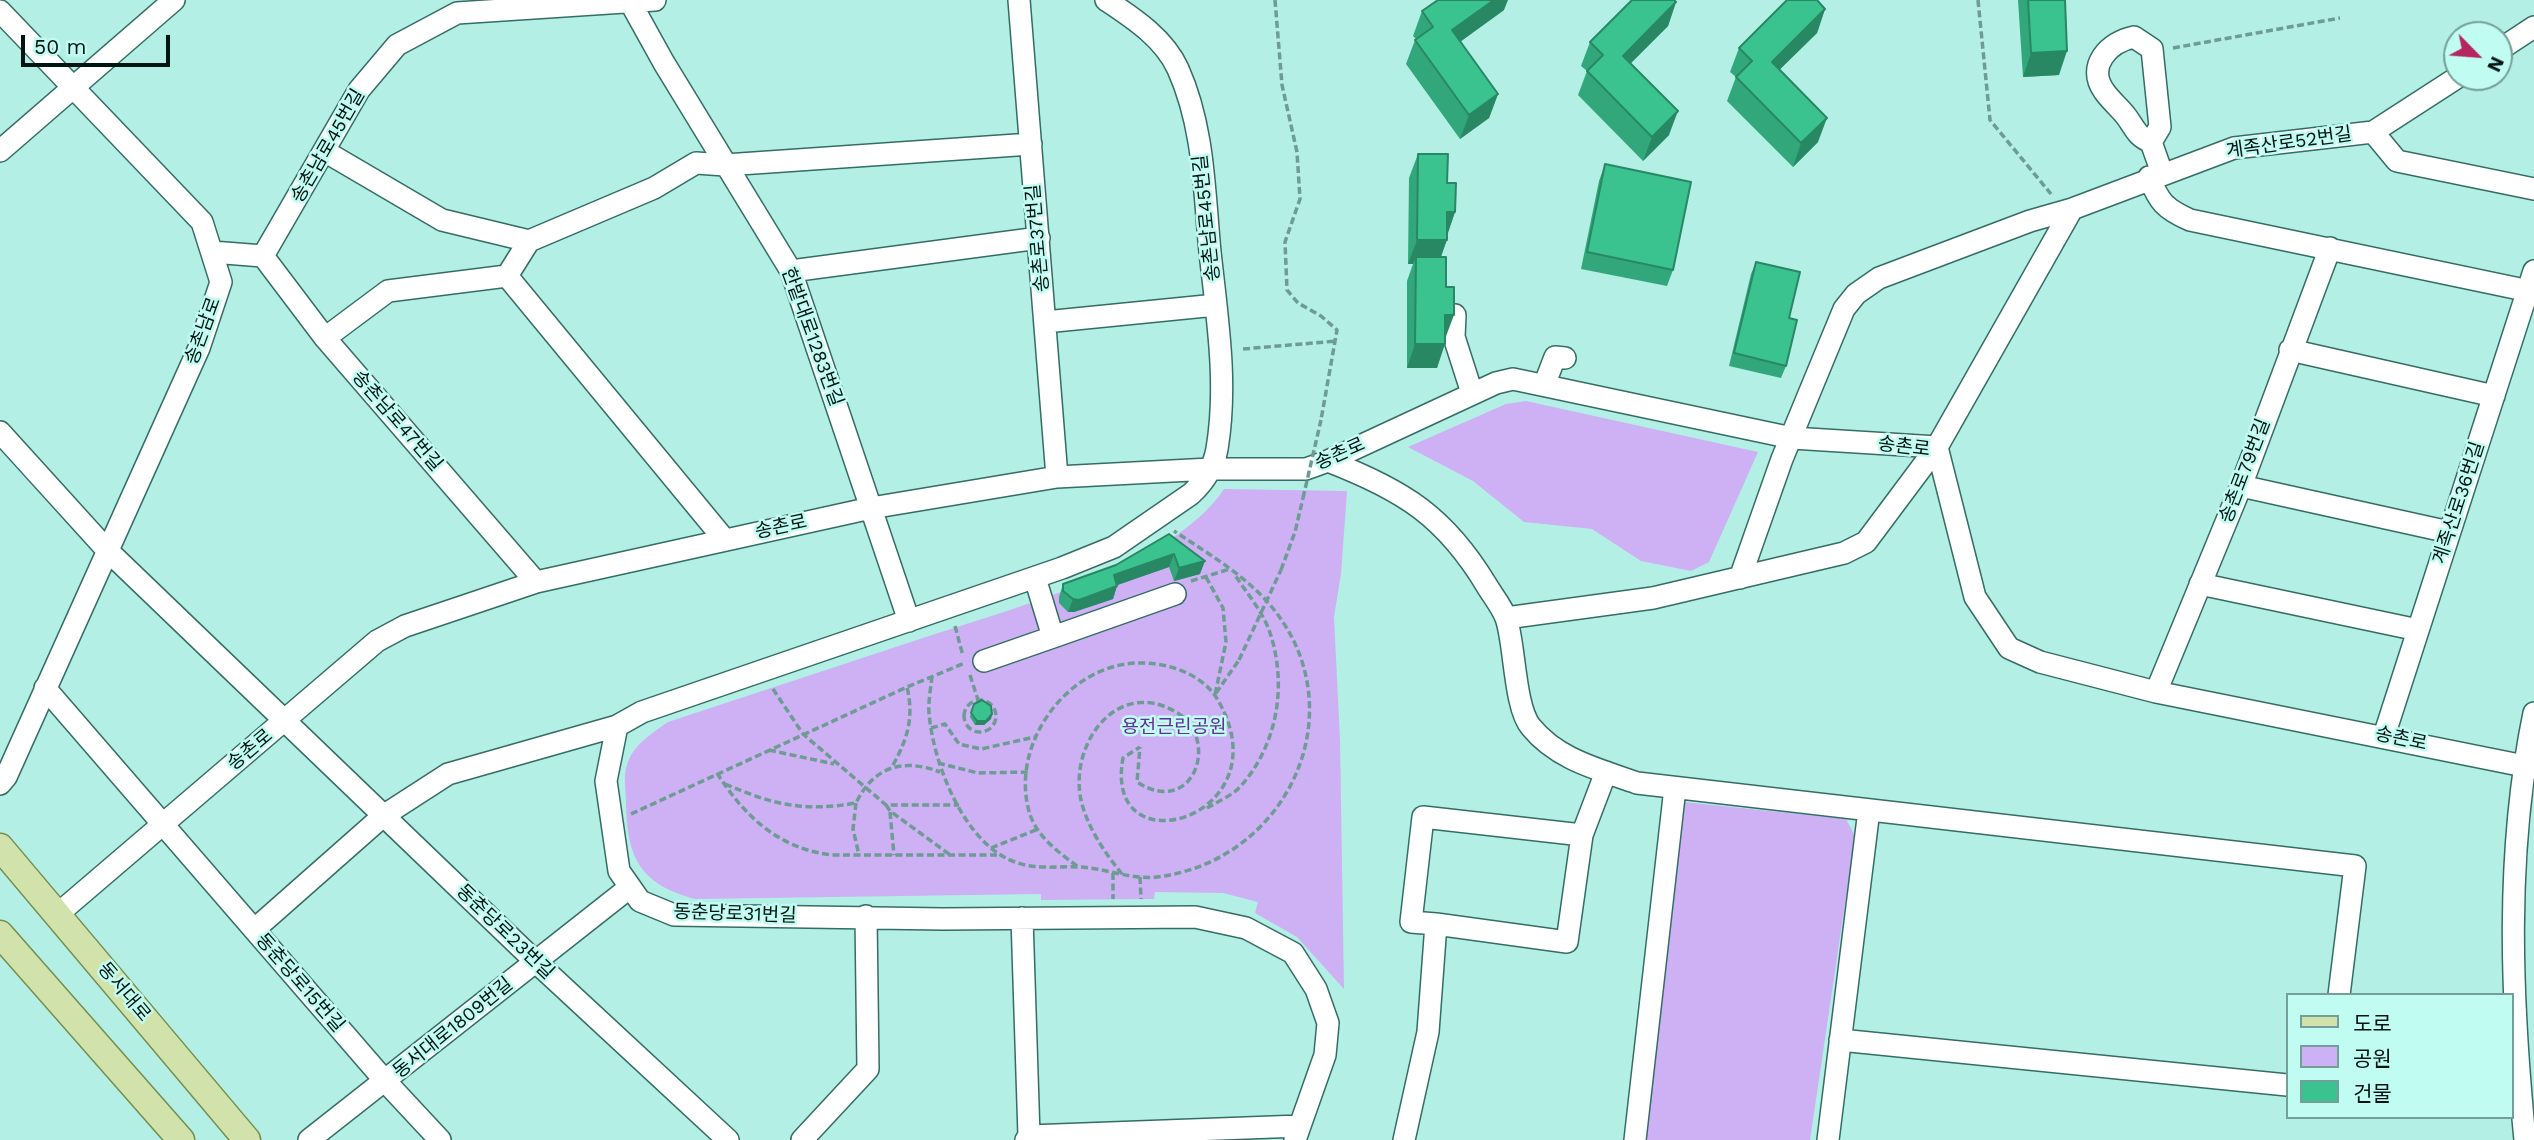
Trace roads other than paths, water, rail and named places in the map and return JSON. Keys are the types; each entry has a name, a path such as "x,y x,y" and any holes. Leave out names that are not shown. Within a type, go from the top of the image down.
{"main road":[{"name":"동서대로","path":"0,846 247,1140"},
{"path":"0,934 181,1140"}],"street":[{"path":"0,151 174,0"},
{"name":"송촌남로45번길","path":"263,256 326,152 359,90 397,45 457,13 655,0"},
{"name":"송촌로37번길","path":"1019,0 1057,477"},
{"name":"송촌남로45번길","path":"1106,0 1146,27 1177,66 1197,118 1223,382 1217,451 1210,469"},
{"name":"한밭대로1283번길","path":"630,1 725,165 792,271 909,621"},
{"name":"송촌남로","path":"0,11 202,222 221,282 199,348 6,777 0,784"},
{"path":"2513,41 2534,27"},
{"path":"2151,142 2138,137 2125,115 2102,90 2096,73 2102,57 2116,41 2134,37 2152,49 2160,127 2151,142 2155,175 2159,201 2174,213 2190,220 2532,285"},
{"name":"계족산로52번길","path":"1740,578 1844,309 1856,294 1879,278 2234,148 2373,132 2443,87"},
{"path":"2373,132 2398,161 2534,189"},
{"path":"507,276 529,241 654,188 696,163 725,165 1031,144"},
{"path":"326,152 442,220 529,241"},
{"path":"1506,618 1653,598 1844,553 1866,542 1937,447 2072,209"},
{"path":"792,271 1039,238"},
{"name":"송촌로79번길","path":"2156,692 2241,486 2330,248"},
{"path":"212,252 263,256"},
{"name":"송촌남로47번길","path":"263,256 325,338 536,582"},
{"path":"325,338 388,291 507,276"},
{"path":"507,276 724,539"},
{"name":"계족산로36번길","path":"2384,736 2532,285"},
{"path":"1045,322 1216,305"},
{"path":"1455,315 1454,337 1472,393"},
{"path":"2290,350 2494,396"},
{"path":"1545,383 1555,356 1565,358"},
{"name":"송촌로","path":"59,913 377,641 405,626 536,582 871,509 1057,477 1210,469 1306,469 1472,393 1513,379 1545,383 1792,438 1937,447 1975,597 2009,648 2040,662 2156,692 2529,767"},
{"path":"0,432 107,550 285,722"},
{"path":"1328,461 1381,481 1426,513 1461,547 1506,618 1514,669 1528,724 1559,754 1637,783 2355,866 2339,993"},
{"path":"255,929 383,816 448,774 617,726 642,712 1035,578 1114,547 1191,494 1210,469"},
{"path":"2241,486 2449,532"},
{"path":"1035,578 1053,637"},
{"path":"2200,584 2418,630"},
{"path":"975,662 1053,637 1179,589"},
{"name":"동춘당로15번길","path":"45,688 386,1082 440,1140"},
{"path":"2525,1140 2518,1064 2512,906 2534,713"},
{"name":"동춘당로23번길","path":"285,722 536,962 728,1140"},
{"path":"617,726 606,781 619,871 629,888"},
{"path":"1582,835 1423,817 1411,922 1567,942 1582,835 1606,772"},
{"path":"1634,1140 1675,788"},
{"path":"1828,1140 1868,810"},
{"name":"동춘당로31번길","path":"629,888 640,901 674,915 1195,917 1246,928 1293,953 1316,989 1328,1023 1325,1055 1298,1133"},
{"name":"동서대로1809번길","path":"309,1140 629,888"},
{"path":"802,1140 868,1069 866,916"},
{"path":"1022,918 1028,1138 1298,1133"},
{"path":"1404,1140 1428,1032 1436,924"},
{"path":"1840,1040 2286,1085"}],"park label":[{"name":"용전근린공원","path":"1174,727"}]}
